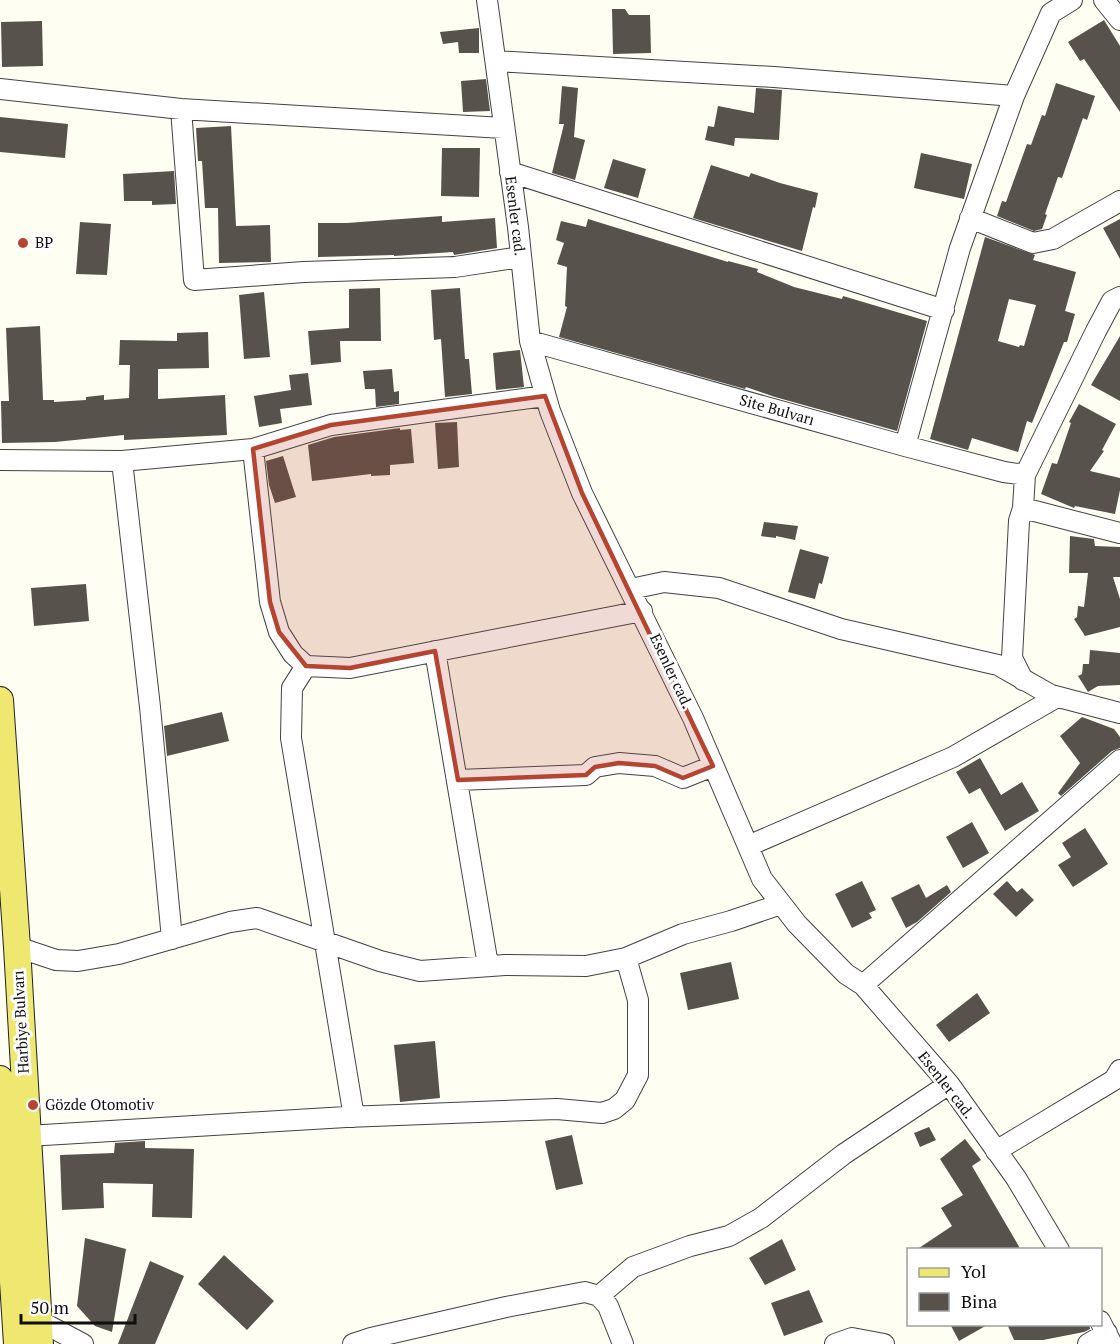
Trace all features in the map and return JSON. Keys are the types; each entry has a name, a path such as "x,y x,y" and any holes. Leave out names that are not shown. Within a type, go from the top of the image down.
{"main road":[{"name":"Harbiye Bulvarı","path":"0,700 27,1136 23,1323 17,1344"},
{"name":"Harbiye Bulvarı","path":"0,1079 23,1323"}],"street":[{"name":"Esenler cad.","path":"487,0 530,341 545,396 582,493 642,611 762,879 797,924 846,974 863,985 949,1084 1016,1178 1058,1248"},
{"path":"905,446 970,218 1014,96 1052,13 1072,0"},
{"path":"1104,0 1120,20"},
{"path":"496,61 774,77 1014,96"},
{"path":"0,89 181,109 503,128"},
{"path":"181,109 194,280 455,267 520,257"},
{"path":"510,172 944,310"},
{"path":"970,218 1033,243 1053,239 1120,201"},
{"path":"1023,680 1012,658 1019,521 1023,508 1025,475 1112,301 1120,297"},
{"name":"Site Bulvarı","path":"530,341 905,446 1004,472 1025,475"},
{"path":"0,460 122,461 253,449 331,425 545,396"},
{"path":"253,449 270,602 279,632 293,654 306,666 350,668 642,611"},
{"path":"122,461 150,707 171,939"},
{"path":"1023,508 1120,532"},
{"path":"631,589 664,582 719,588 841,629 998,666 1058,697 1120,713"},
{"path":"435,651 488,965"},
{"path":"306,666 292,688 291,738 354,1117"},
{"path":"748,846 953,757 1058,697"},
{"path":"863,985 1120,760"},
{"path":"458,780 586,775 595,767 619,763 655,766 683,778 713,766"},
{"path":"17,948 56,960 78,961 119,954 230,922 258,918 380,961 420,971 488,965 586,966 626,958 683,933 731,921 781,904"},
{"path":"27,1136 354,1117 557,1109 602,1113 614,1109 626,1100 638,1076 638,1000 626,958"},
{"path":"996,1151 1114,1080 1120,1070"},
{"path":"599,1296 633,1267 690,1246 729,1236 761,1218 844,1154 949,1084"},
{"path":"353,1344 506,1307 585,1292 599,1296 608,1306 622,1344"},
{"path":"23,1323 83,1344"},
{"path":"1088,1344 1107,1333"},
{"path":"835,1344 852,1338 885,1344"}],"highlighted area":[{"path":"545,396 582,493 713,766 683,778 655,766 619,763 595,767 586,775 458,780 435,651 350,668 306,666 279,632 270,602 253,449 331,425"}],"building":[{"path":"612,9 625,9 629,15 650,15 651,53 613,54"},
{"path":"1104,20 1120,46 1120,112 1084,59 1080,61 1068,42"},
{"path":"42,21 43,66 2,67 1,22"},
{"path":"479,28 479,53 459,53 458,42 443,44 440,32"},
{"path":"486,79 490,111 463,112 461,81"},
{"path":"1056,83 1095,96 1087,120 1083,118 1062,178 1058,177 1042,229 1034,231 997,216 1002,201 1006,202 1027,144 1031,145 1042,115 1045,116"},
{"path":"562,86 578,88 574,137 585,140 575,180 552,173 564,124 559,124"},
{"path":"756,88 782,90 779,140 735,138 734,146 705,140 708,126 714,127 718,106 754,113"},
{"path":"0,117 68,124 65,158 0,152"},
{"path":"231,126 236,226 270,225 271,262 219,263 218,208 205,208 202,161 198,161 196,128"},
{"path":"442,148 480,148 479,197 441,196"},
{"path":"921,153 972,164 964,199 914,188"},
{"path":"613,159 646,169 638,198 604,188"},
{"path":"711,165 749,177 751,173 818,193 802,251 693,218"},
{"path":"174,171 176,204 152,205 152,201 124,201 123,174"},
{"path":"442,216 442,222 495,218 497,248 454,255 453,252 394,256 318,257 318,223"},
{"path":"588,219 758,269 757,272 794,287 842,299 843,296 927,321 897,431 746,387 745,389 559,337 567,307 565,306 567,267 557,264 564,243 556,240 561,221 586,227"},
{"path":"1120,219 1120,259 1103,228"},
{"path":"80,222 111,224 107,275 76,274"},
{"path":"985,237 1035,255 1033,260 1076,272 1065,311 1075,314 1067,342 1064,342 1032,423 1027,421 1018,452 972,438 968,450 930,439","holes":["1009,299 1036,305 1024,346 1019,347 998,341"]},
{"path":"380,288 381,341 340,341 341,362 311,365 308,331 349,328 349,289"},
{"path":"460,288 465,359 469,359 472,394 445,397 441,339 434,340 431,290"},
{"path":"264,292 270,357 244,359 239,295"},
{"path":"40,326 43,400 54,400 54,402 86,400 86,397 104,395 104,400 129,398 130,365 119,365 120,340 177,341 177,333 208,332 209,368 158,369 158,399 225,395 227,435 124,440 124,435 55,442 2,443 1,401 9,401 6,328"},
{"path":"1120,336 1120,401 1091,385"},
{"path":"520,350 524,387 496,390 493,353"},
{"path":"392,369 394,392 399,391 399,404 376,407 375,389 365,389 363,371"},
{"path":"308,373 312,405 280,409 282,423 259,427 254,396 291,390 289,375"},
{"path":"1079,404 1116,424 1102,450 1104,451 1090,471 1120,478 1115,514 1075,506 1074,508 1041,494 1052,463 1057,464 1071,423 1069,422"},
{"path":"457,422 459,467 438,469 435,423"},
{"path":"400,428 400,430 411,429 414,463 390,465 390,475 371,476 371,474 312,481 308,445 334,437"},
{"path":"283,456 296,497 275,503 269,485 266,461"},
{"path":"764,522 798,526 795,540 761,536"},
{"path":"1070,536 1094,539 1095,546 1120,547 1120,577 1113,577 1120,599 1120,627 1085,636 1074,619 1077,617 1078,606 1084,607 1088,573 1069,573"},
{"path":"800,549 829,557 822,584 819,583 815,599 788,592"},
{"path":"86,584 89,621 34,626 31,588"},
{"path":"1090,650 1120,653 1120,685 1098,686 1088,692 1078,676 1082,674 1083,664 1089,664"},
{"path":"222,712 229,741 167,756 164,726"},
{"path":"1082,717 1114,729 1120,737 1120,748 1112,751 1061,796 1058,793 1080,763 1060,736"},
{"path":"980,758 1001,795 1022,782 1039,811 1005,831 980,788 969,794 956,772"},
{"path":"972,822 989,853 963,868 946,837"},
{"path":"1085,828 1108,864 1073,887 1058,865 1071,857 1062,843"},
{"path":"862,881 876,910 869,913 872,918 852,928 835,894"},
{"path":"1007,881 1017,892 1022,888 1034,900 1016,917 993,894"},
{"path":"919,884 926,898 947,885 951,892 917,922 906,928 891,898"},
{"path":"731,962 739,999 688,1010 680,973"},
{"path":"977,993 990,1013 949,1042 936,1025"},
{"path":"435,1041 440,1098 400,1102 394,1045"},
{"path":"929,1127 936,1140 920,1147 914,1133"},
{"path":"572,1135 583,1184 556,1190 545,1141"},
{"path":"965,1139 981,1160 972,1166 1020,1248 919,1248 952,1226 941,1208 963,1195 940,1159"},
{"path":"145,1141 145,1148 194,1149 192,1218 152,1217 153,1184 103,1183 104,1208 62,1210 60,1155 114,1153 115,1143"},
{"path":"85,1238 126,1249 112,1332 95,1326 77,1306"},
{"path":"782,1239 796,1270 765,1285 749,1258"},
{"path":"224,1255 274,1301 247,1330 198,1284"},
{"path":"150,1261 184,1276 155,1344 118,1344"},
{"path":"809,1290 823,1322 784,1336 771,1303"},
{"path":"951,1326 985,1326 959,1341"},
{"path":"1008,1326 1089,1326 1090,1329 1043,1340 1014,1340"}],"place":[{"name":"BP","path":"23,243"},
{"name":"Gözde Otomotiv","path":"33,1105"}]}
